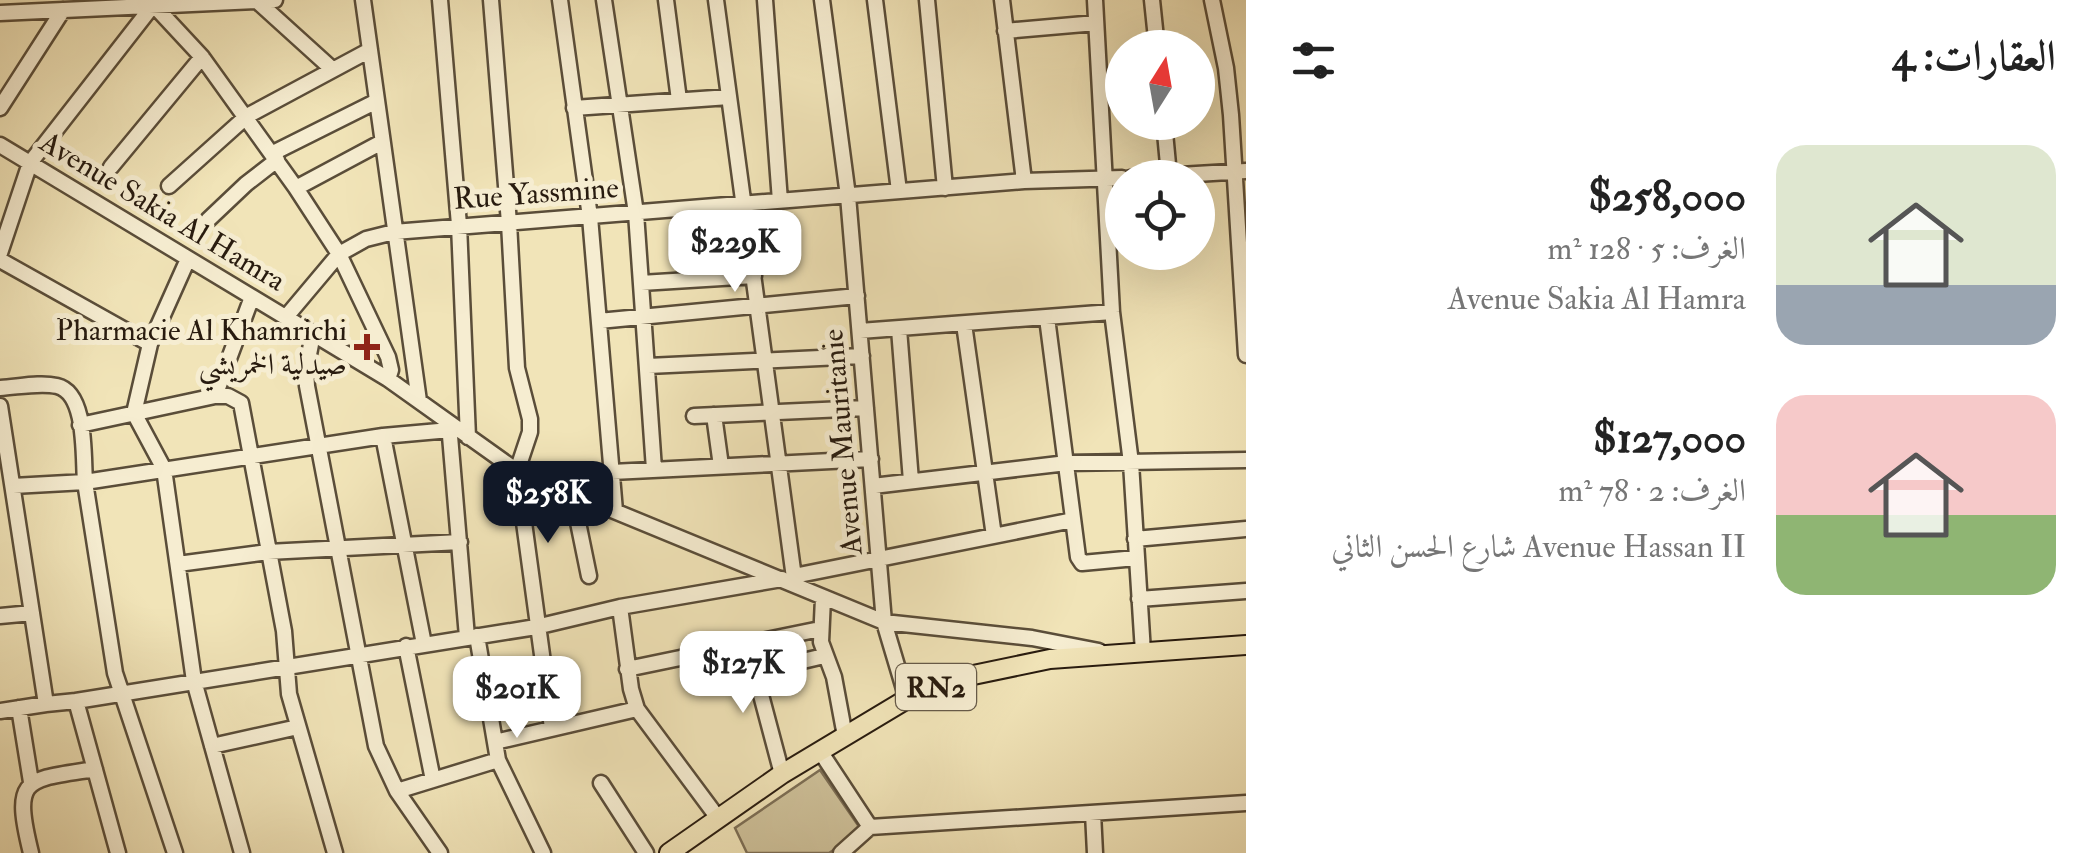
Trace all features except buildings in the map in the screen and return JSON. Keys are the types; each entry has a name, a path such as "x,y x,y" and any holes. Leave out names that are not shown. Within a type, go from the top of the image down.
{"main road":[{"name":"RN2","path":"669,853 782,774 907,699 954,679 1011,665 1246,645"}],"street":[{"path":"4,8 63,10 152,2 275,0"},
{"path":"363,0 419,401"},
{"path":"440,0 459,225 468,438"},
{"path":"491,0 517,368 530,418 530,432 517,471 552,728"},
{"path":"560,0 590,217 616,511"},
{"path":"604,0 636,213 654,468"},
{"path":"666,0 678,100"},
{"path":"716,0 781,465 790,580"},
{"path":"765,0 780,201"},
{"name":"Avenue Mauritanie","path":"822,0 848,196 884,622 907,699"},
{"path":"876,0 899,191"},
{"path":"927,0 946,188"},
{"path":"1002,0 1024,181"},
{"path":"1095,0 1105,179"},
{"path":"1152,0 1155,30"},
{"path":"1212,0 1240,171 1246,355"},
{"path":"257,1 332,68"},
{"path":"152,2 202,57 246,116 339,254 388,357 388,379"},
{"path":"150,344 0,257 30,162 152,2"},
{"path":"0,108 63,10"},
{"path":"1005,31 1096,23"},
{"path":"170,186 246,116 370,50"},
{"path":"111,167 202,57"},
{"path":"574,108 730,97"},
{"path":"208,220 276,157 376,101"},
{"path":"296,188 382,142"},
{"name":"Avenue Sakia Al Hamra","path":"0,145 388,379 517,471 790,580 884,622 1032,638 1119,655"},
{"path":"1215,172 1240,171"},
{"name":"Rue Yassmine","path":"286,317 339,254 366,239 394,232 1024,181 1105,179"},
{"path":"188,260 150,344 134,413 164,470 194,681 242,853"},
{"path":"1110,270 1131,463 1143,652"},
{"path":"642,283 754,276"},
{"path":"599,322 856,296"},
{"path":"215,396 252,297"},
{"path":"860,331 1112,312"},
{"path":"1047,318 1078,557 1082,563 1136,558"},
{"path":"964,324 994,536"},
{"path":"899,328 910,481"},
{"path":"313,334 306,370 376,746 397,790 440,853"},
{"path":"648,366 862,356"},
{"path":"0,388 49,386 69,391 76,398 108,635 123,695 175,853"},
{"path":"80,425 215,396 228,396 241,403 284,630 289,694 335,853"},
{"path":"0,406 46,704"},
{"path":"694,416 866,408"},
{"path":"714,415 721,466"},
{"path":"13,486 85,482 449,426 472,636 498,760 543,853"},
{"path":"382,436 424,644"},
{"path":"612,472 871,458"},
{"path":"873,486 1067,464 1246,460"},
{"path":"572,493 590,576"},
{"path":"0,711 123,695 536,627 620,607 790,580 1073,520"},
{"path":"0,524 19,521"},
{"path":"1135,538 1246,529"},
{"path":"178,564 268,552 460,542"},
{"path":"1139,598 1246,592"},
{"path":"824,598 820,629 824,656 834,677 845,736"},
{"path":"620,607 627,669 637,709 718,818"},
{"path":"0,616 32,612"},
{"path":"627,669 820,629"},
{"path":"406,646 433,780"},
{"path":"748,646 782,774"},
{"path":"790,664 824,656"},
{"path":"76,700 118,853"},
{"path":"19,708 31,782"},
{"path":"495,742 637,709"},
{"path":"212,746 298,727"},
{"path":"820,751 870,826"},
{"path":"397,790 498,760"},
{"path":"31,853 23,792 31,782 95,769"},
{"path":"601,784 646,853"},
{"path":"841,853 870,826 1246,803"},
{"path":"1093,814 1095,853"}],"shaded area":[{"path":"820,770 862,831 829,853 747,853 735,828"}],"place":[{"name":"Pharmacie Al Khamrichi صيدلية الخمريشي","path":"367,347"}]}
